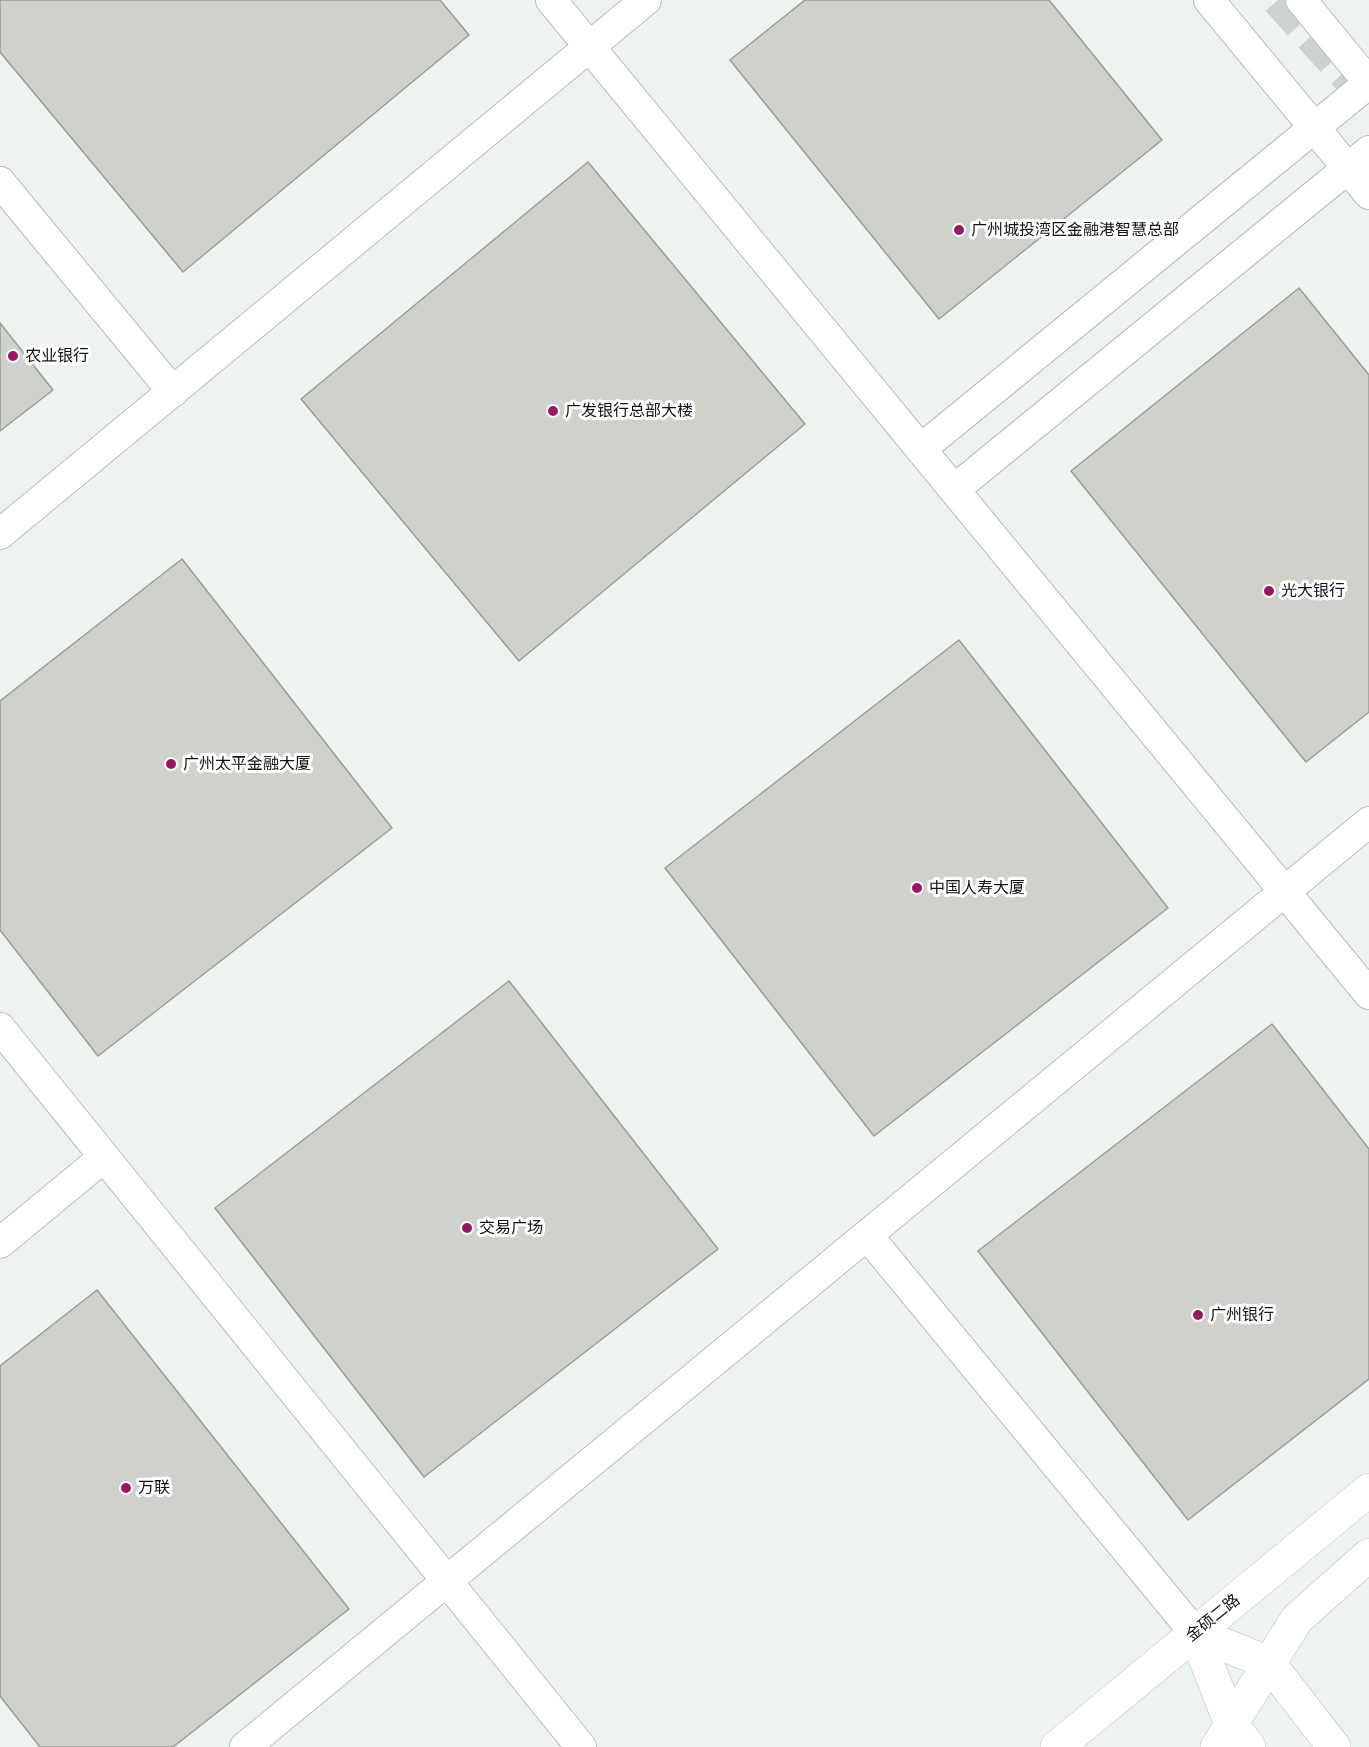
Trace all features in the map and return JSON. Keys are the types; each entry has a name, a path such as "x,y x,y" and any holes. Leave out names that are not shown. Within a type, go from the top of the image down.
{"street":[{"path":"551,0 1369,994"},
{"path":"0,534 646,0"},
{"path":"1209,0 1314,127 1358,159 1369,194"},
{"path":"921,449 1369,83 1301,0"},
{"path":"955,489 1358,159"},
{"path":"0,182 173,392"},
{"path":"245,1747 1369,822"},
{"path":"0,1028 581,1747"},
{"path":"0,1243 104,1157"},
{"path":"867,1235 1195,1634 1232,1739"},
{"name":"金硕二路","path":"1058,1747 1369,1490"},
{"path":"1232,1739 1269,1663 1306,1609 1369,1554"},
{"path":"1195,1634 1269,1663 1334,1747"}],"building":[{"path":"0,0 440,0 469,35 183,272 0,52"},
{"name":"广州城投湾区金融港智慧总部","path":"805,0 1049,0 1162,140 939,319 730,60"},
{"name":"广发银行总部大楼","path":"588,162 805,424 519,661 301,399"},
{"name":"光大银行","path":"1299,288 1369,375 1369,712 1306,762 1071,471"},
{"name":"农业银行","path":"0,323 53,390 0,431"},
{"name":"广州太平金融大厦","path":"182,559 392,828 98,1056 0,930 0,701"},
{"name":"中国人寿大厦","path":"959,640 1168,908 874,1136 665,868"},
{"name":"交易广场","path":"509,981 718,1249 424,1477 215,1208"},
{"name":"广州银行","path":"1272,1024 1369,1149 1369,1379 1188,1520 978,1251"},
{"name":"万联","path":"97,1290 349,1609 173,1747 40,1747 0,1696 0,1366"}],"tunnel":[{"path":"1278,0 1351,81"}],"place":[{"name":"广州城投湾区金融港智慧总部","path":"959,230"},
{"name":"农业银行","path":"13,356"},
{"name":"广发银行总部大楼","path":"553,411"},
{"name":"光大银行","path":"1269,591"},
{"name":"广州太平金融大厦","path":"171,764"},
{"name":"中国人寿大厦","path":"917,888"},
{"name":"交易广场","path":"467,1228"},
{"name":"广州银行","path":"1198,1315"},
{"name":"万联","path":"126,1488"}]}
